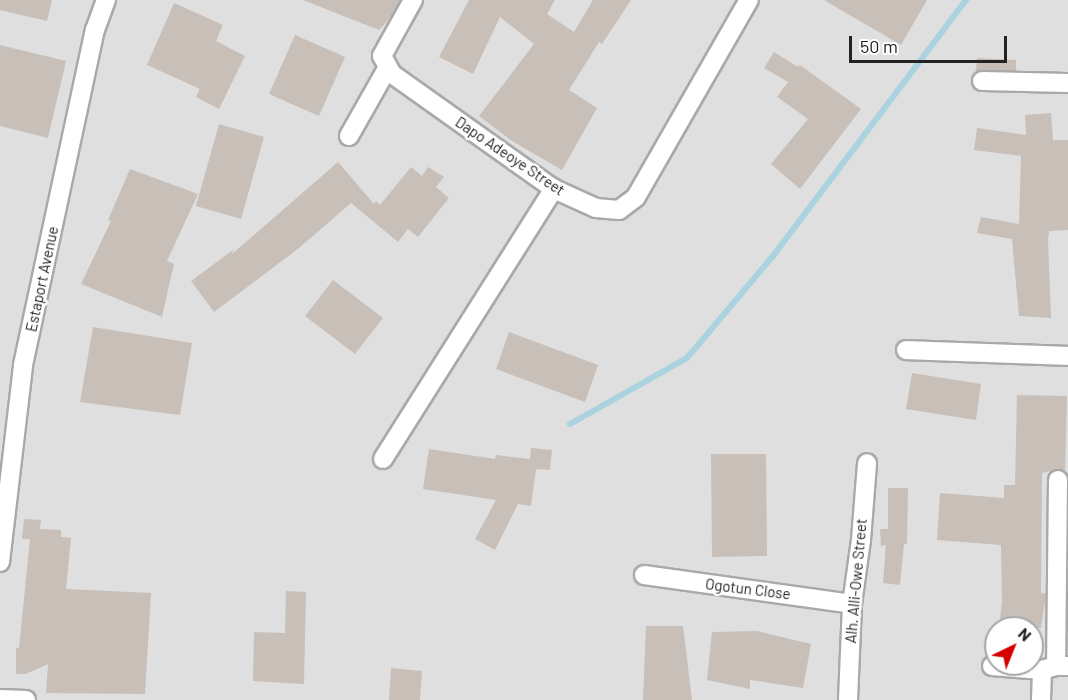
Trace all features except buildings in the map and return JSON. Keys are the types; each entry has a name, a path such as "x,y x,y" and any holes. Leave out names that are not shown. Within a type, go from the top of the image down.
{"street":[{"name":"Estaport Avenue","path":"0,562 23,365 95,30 106,0"},
{"path":"349,136 388,67 382,56 414,0"},
{"name":"Dapo Adeoye Street","path":"388,67 392,74 554,189 596,208 619,210 636,197 749,0"},
{"path":"982,81 1068,83"},
{"path":"383,459 554,189"},
{"path":"906,350 1068,356"},
{"name":"Alh. Alli-Owe Street","path":"848,700 852,604 861,540 867,463"},
{"path":"1041,700 1055,667 1058,480"},
{"name":"Ogotun Close","path":"644,574 852,604"},
{"path":"0,699 27,700"}],"shaded area":[{"path":"0,0 1068,0 1068,700 0,700"}],"waterway":[{"path":"570,424 687,358 773,256 966,0"}]}
